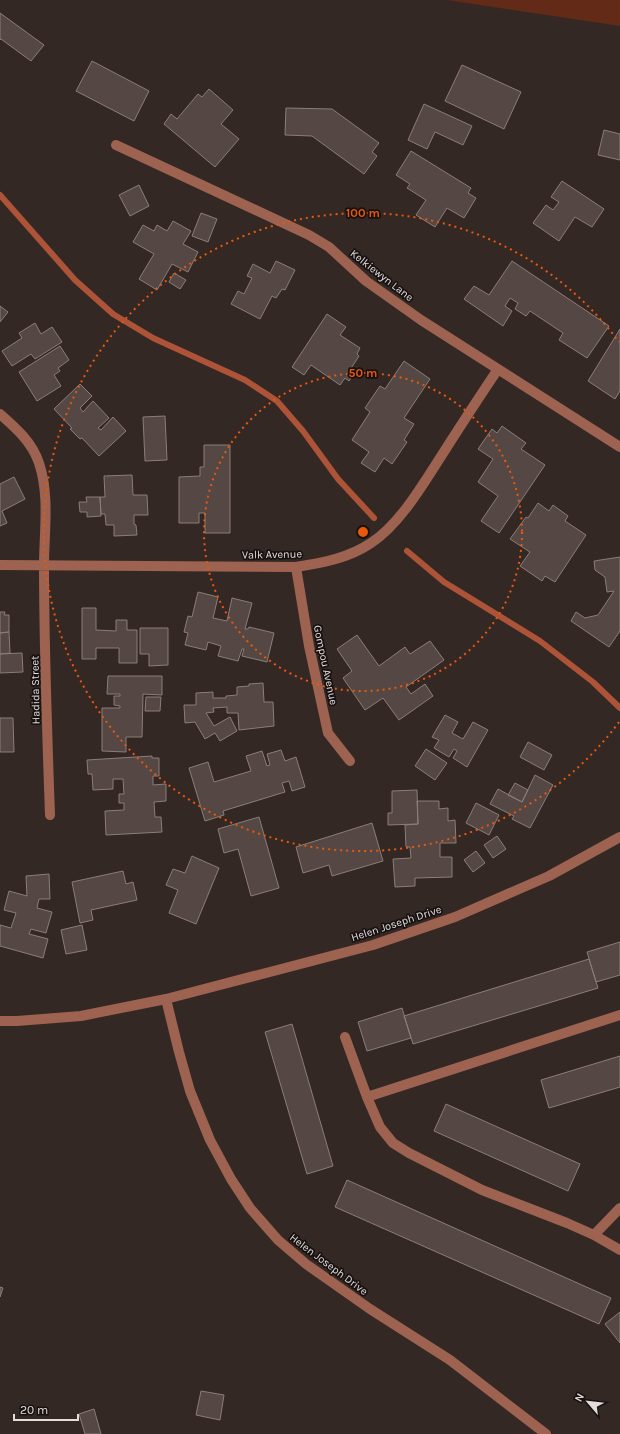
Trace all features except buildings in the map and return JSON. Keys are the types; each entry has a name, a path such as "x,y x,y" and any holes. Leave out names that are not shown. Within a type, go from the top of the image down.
{"street":[{"name":"Kelkiewyn Lane","path":"116,145 309,235 329,247 366,281 421,320 620,447"},
{"name":"Valk Avenue","path":"0,565 296,567 333,560 353,553 372,543 390,527 419,491 498,369"},
{"name":"Hadida Street","path":"0,414 18,430 26,440 39,462 44,483 44,565 50,815"},
{"name":"Gompou Avenue","path":"296,567 309,646 328,732 350,761"},
{"name":"Helen Joseph Drive","path":"0,1021 81,1016 166,999 373,945 454,916 549,876 620,837"},
{"name":"Helen Joseph Drive","path":"166,999 190,1092 210,1140 231,1179 250,1208 278,1240 306,1264 370,1309 450,1360 546,1434"},
{"path":"367,1097 620,1015"},
{"path":"345,1037 367,1097 380,1127 393,1143 409,1153 482,1190 540,1212 594,1235 620,1250"},
{"path":"594,1235 620,1208"}],"shaded area":[{"path":"447,0 620,0 620,26"}],"waterway":[{"path":"0,195 75,280 113,314 153,338 245,380 277,401 303,431 338,479 374,518"},
{"path":"407,551 444,582 540,641 593,682 620,708"}]}
